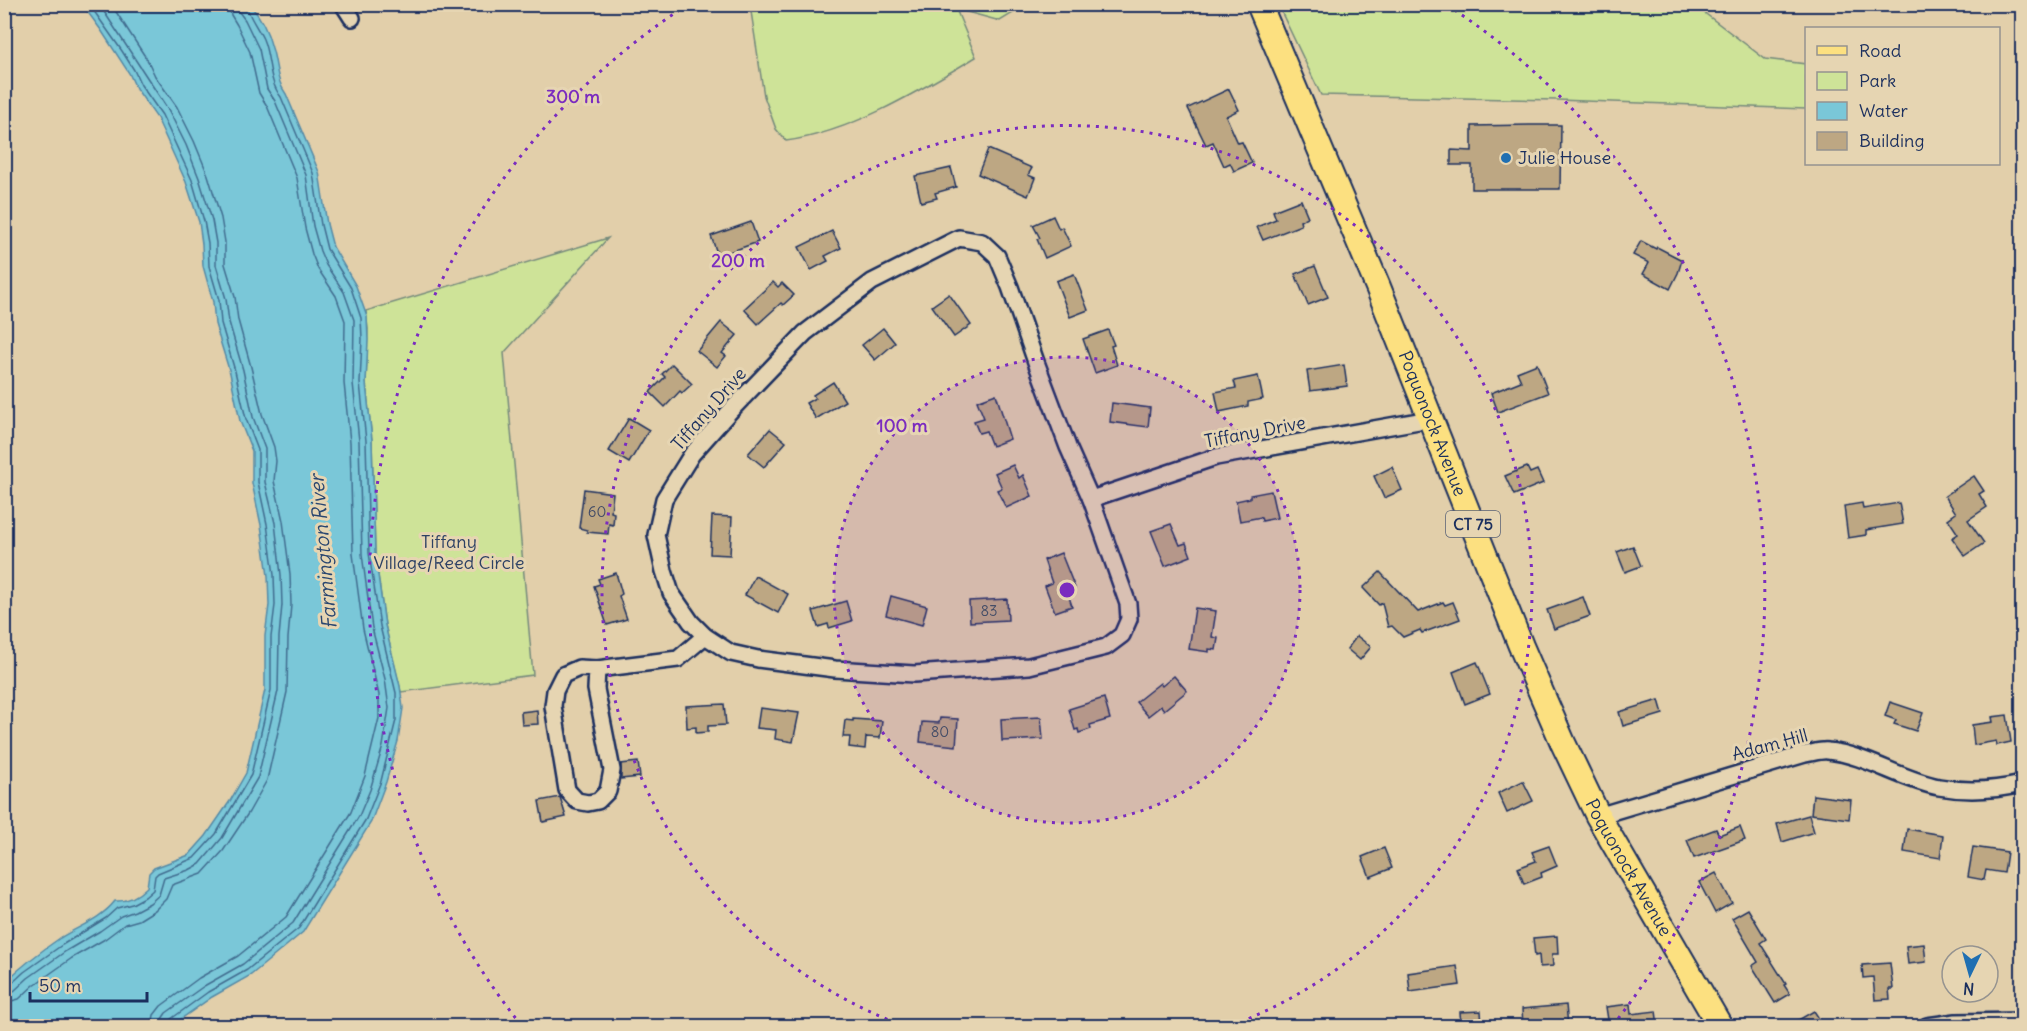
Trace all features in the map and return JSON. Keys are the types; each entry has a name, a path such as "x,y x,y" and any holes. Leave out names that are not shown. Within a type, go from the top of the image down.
{"main road":[{"name":"Poquonock Avenue","path":"1259,4 1373,276 1521,646 1563,743 1598,816 1720,1026"}],"street":[{"path":"344,4 352,18"},
{"name":"Tiffany Drive","path":"959,238 982,242 997,256 1068,447 1091,499 1128,604 1129,619 1122,635 1106,647 1029,666 914,674 835,669 731,653 705,636 691,622 671,593 656,535 664,499 692,454 805,333 872,282 959,238"},
{"name":"Tiffany Drive","path":"1091,499 1216,457 1430,419"},
{"path":"597,669 596,689 612,770 608,791 598,801 588,803 577,801 567,790 553,706 555,691 563,675 579,668 597,669 678,659 705,636"},
{"name":"Adam Hill","path":"1598,816 1805,754 1827,751 1844,754 1937,787 1965,790 2022,784"},
{"path":"1926,1026 1956,1022 2022,1021"}],"green space":[{"path":"750,4 1026,5 1000,21 956,9 976,57 908,96 860,119 836,129 786,141 776,129 764,96"},
{"path":"1278,5 1694,5 1765,59 1805,64 1805,109 1557,100 1321,95"},
{"name":"Tiffany Village/Reed Circle","path":"608,238 504,353 533,675 401,692 385,625 375,553 372,441 366,383 368,329 366,311"}],"water":[{"name":"Farmington River","path":"80,5 250,5 266,30 280,83 319,172 333,247 356,286 367,317 366,383 372,440 375,553 385,625 403,708 398,741 371,822 303,932 251,975 212,997 171,1026 5,1026 5,982 46,948 96,917 115,901 132,898 140,893 147,887 149,873 154,868 189,855 206,836 246,773 265,690 268,576 252,483 252,451 240,421 230,373 215,324 213,302 203,266 199,222 186,182 157,118 101,30"}],"building":[{"path":"1229,89 1239,110 1226,116 1238,143 1242,142 1252,163 1234,171 1230,163 1224,166 1213,142 1206,145 1188,108"},
{"name":"Julie House","path":"1561,125 1560,189 1472,189 1472,165 1451,165 1451,150 1472,151 1472,126"},
{"path":"988,149 1032,168 1028,175 1035,178 1028,196 978,174"},
{"path":"951,168 956,187 935,193 937,198 921,202 915,176"},
{"path":"1301,200 1308,217 1300,221 1301,225 1263,240 1257,227 1276,219 1273,211"},
{"path":"1053,216 1059,229 1062,227 1071,246 1045,258 1037,239 1040,238 1033,225"},
{"path":"751,222 758,242 718,256 711,236"},
{"path":"832,231 841,248 825,256 828,261 811,270 799,247"},
{"path":"1641,241 1682,260 1670,289 1643,274 1649,263 1633,255"},
{"path":"1315,266 1328,297 1308,305 1295,274"},
{"path":"1074,274 1088,310 1070,317 1056,281"},
{"path":"773,282 778,287 782,283 794,295 783,305 781,303 758,324 744,309"},
{"path":"949,294 971,325 954,337 932,306"},
{"path":"721,322 737,335 722,353 726,356 717,367 697,351"},
{"path":"883,328 895,343 875,360 862,345"},
{"path":"1108,330 1114,345 1111,346 1117,365 1095,373 1083,339"},
{"path":"672,364 692,384 682,393 680,391 665,407 650,392 665,377 662,374"},
{"path":"1537,364 1548,393 1498,412 1491,393 1521,381 1517,372"},
{"path":"1344,365 1347,386 1310,391 1307,371"},
{"path":"1258,376 1263,399 1248,402 1248,406 1219,412 1215,392 1236,388 1234,381"},
{"path":"833,382 845,401 816,419 806,403 815,398 813,395"},
{"path":"996,394 1010,439 992,446 986,431 979,433 974,421 984,418 977,401"},
{"path":"1112,403 1150,408 1148,427 1110,422"},
{"path":"629,418 649,430 629,463 609,451"},
{"path":"770,429 786,442 764,467 748,454"},
{"path":"1013,465 1019,478 1023,475 1032,496 1006,508 997,490 1002,488 995,473"},
{"path":"1392,467 1402,490 1384,498 1374,476"},
{"path":"1527,467 1530,473 1537,470 1543,483 1514,495 1505,476"},
{"path":"1974,476 1984,491 1979,494 1987,507 1968,520 1984,543 1965,556 1952,538 1958,534 1948,519 1956,513 1945,496"},
{"path":"584,489 613,493 611,512 614,513 613,525 609,524 608,534 587,532 579,528"},
{"path":"1271,491 1277,518 1262,521 1261,517 1240,521 1236,501 1250,498 1250,495"},
{"path":"1862,503 1863,509 1899,503 1903,524 1866,530 1866,535 1848,538 1844,506"},
{"path":"712,516 732,517 730,555 710,554"},
{"path":"1171,524 1180,545 1186,543 1191,556 1165,566 1151,531"},
{"path":"1633,546 1641,566 1625,572 1617,552"},
{"path":"1061,553 1075,588 1067,591 1072,606 1055,612 1045,586 1052,583 1044,560"},
{"path":"1380,572 1418,612 1443,602 1445,605 1453,602 1460,619 1422,633 1420,630 1403,637 1392,626 1388,627 1382,603 1379,605 1363,588"},
{"path":"616,573 622,594 619,596 627,619 607,625 594,586 600,584 598,579"},
{"path":"755,576 788,594 778,613 745,595"},
{"path":"891,596 927,606 922,625 886,615"},
{"path":"1583,597 1590,616 1554,629 1547,610"},
{"path":"1007,599 1008,620 970,622 969,601"},
{"path":"846,601 852,621 829,628 828,624 818,627 813,611"},
{"path":"1195,608 1216,611 1212,637 1218,638 1216,650 1209,649 1209,652 1189,649"},
{"path":"1357,636 1371,647 1360,660 1347,649"},
{"path":"1477,662 1490,694 1465,704 1453,672"},
{"path":"1174,676 1187,691 1164,710 1161,706 1148,716 1136,702 1160,683 1162,686"},
{"path":"1104,698 1110,719 1090,725 1091,729 1079,733 1078,729 1075,730 1069,709"},
{"path":"1659,700 1663,714 1623,726 1619,712"},
{"path":"1890,702 1923,713 1916,731 1894,724 1896,720 1885,716"},
{"path":"724,704 726,725 708,726 708,732 696,733 696,727 687,728 686,706"},
{"path":"760,708 799,713 793,742 775,739 776,730 757,728"},
{"path":"537,710 538,724 522,725 521,712"},
{"path":"2007,715 2011,742 1997,745 1996,741 1974,745 1972,725 1993,722 1992,717"},
{"path":"1041,717 1043,739 1002,741 1001,719"},
{"path":"940,718 958,719 956,746 920,742 922,722 939,723"},
{"path":"853,719 882,721 880,738 866,737 865,749 849,747 850,737 843,737 845,720 853,721"},
{"path":"638,762 640,777 621,779 621,764"},
{"path":"1523,781 1533,801 1507,813 1498,793"},
{"path":"1813,795 1851,800 1849,819 1811,814"},
{"path":"560,797 566,817 543,822 539,801"},
{"path":"1809,815 1814,832 1782,842 1777,824"},
{"path":"1740,827 1745,840 1694,858 1687,840 1716,829 1719,835"},
{"path":"1907,829 1943,835 1940,858 1904,852"},
{"path":"1549,846 1557,866 1541,873 1542,877 1524,884 1518,868 1536,861 1532,852"},
{"path":"1973,847 2007,852 2004,873 1986,870 1984,880 1968,877"},
{"path":"1384,848 1392,868 1370,877 1362,857"},
{"path":"1716,873 1732,903 1715,913 1699,882"},
{"path":"1748,909 1766,939 1760,943 1790,994 1775,1003 1752,966 1758,962 1732,918"},
{"path":"1557,936 1558,954 1552,954 1553,966 1540,967 1539,955 1535,956 1533,938"},
{"path":"1924,944 1926,962 1908,964 1906,946"},
{"path":"1890,963 1893,989 1889,989 1890,999 1875,1000 1873,977 1863,978 1862,965"},
{"path":"1457,966 1460,985 1410,992 1408,973"},
{"path":"1630,1004 1631,1014 1656,1011 1658,1026 1609,1026 1606,1007"},
{"path":"1566,1005 1568,1026 1523,1026 1522,1009"},
{"path":"1481,1011 1482,1026 1461,1026 1460,1012"},
{"path":"1814,1011 1824,1026 1788,1026"}],"place":[{"name":"Julie House","path":"1506,158"}]}
